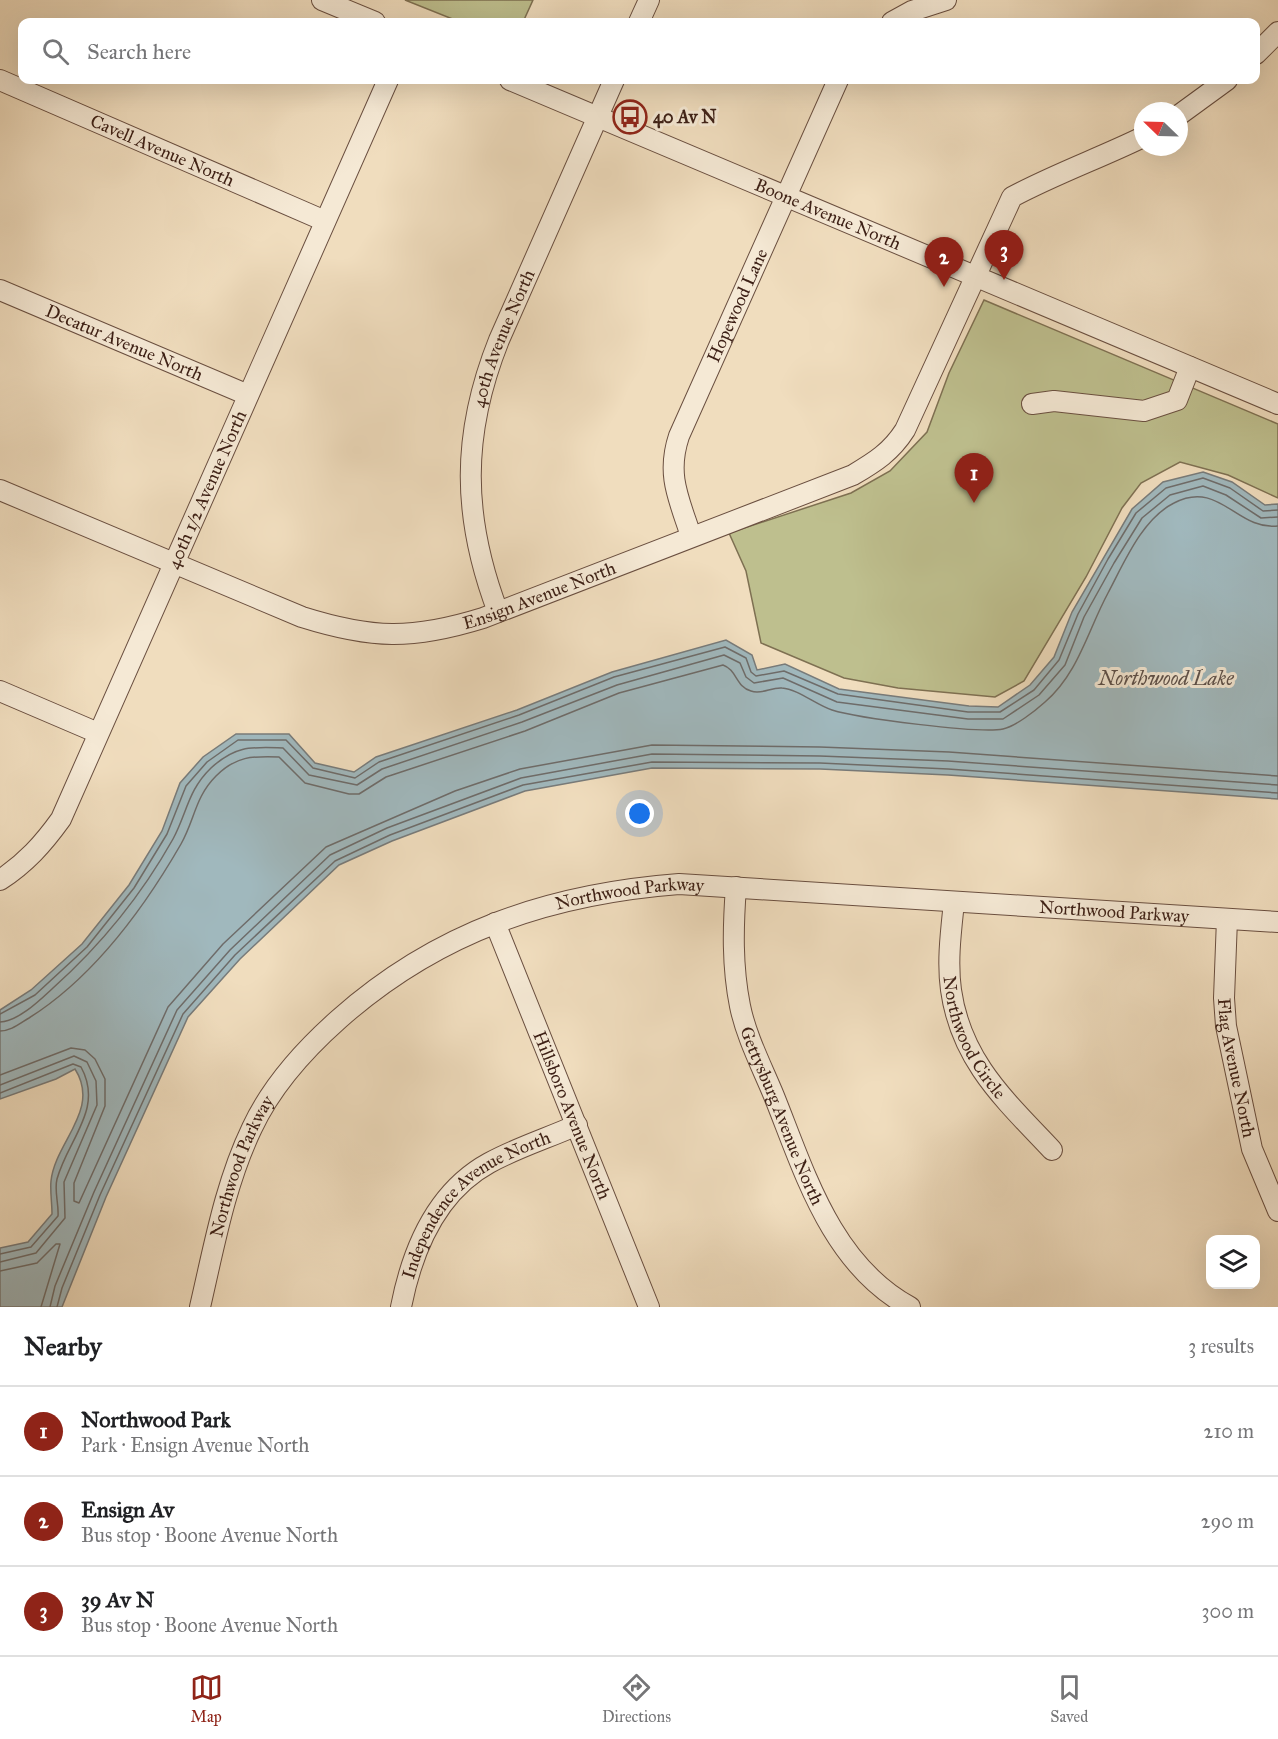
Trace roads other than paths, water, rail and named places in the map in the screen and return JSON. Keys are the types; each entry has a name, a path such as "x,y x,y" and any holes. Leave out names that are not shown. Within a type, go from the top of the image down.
{"street":[{"path":"322,0 365,18"},
{"path":"641,18 649,0"},
{"path":"899,18 912,11 946,0"},
{"path":"1260,50 1278,32"},
{"name":"Cavell Avenue North","path":"0,81 326,221"},
{"name":"40th 1/2 Avenue North","path":"0,880 23,865 43,844 61,819 386,84"},
{"name":"Boone Avenue North","path":"520,84 1277,403"},
{"name":"40th Avenue North","path":"498,612 478,550 470,508 469,466 474,421 484,377 498,340 612,84"},
{"name":"Hopewood Lane","path":"691,536 672,477 673,455 836,84"},
{"path":"1188,108 1222,84"},
{"name":"Ensign Avenue North","path":"0,490 302,617 374,635 412,635 448,629 498,612 853,475 893,448 915,408 1012,197 1046,179 1101,158 1134,142"},
{"name":"Decatur Avenue North","path":"0,290 248,395"},
{"path":"1032,404 1054,401 1144,411 1177,400 1190,367"},
{"path":"0,691 98,733"},
{"name":"Northwood Parkway","path":"200,1307 236,1164 252,1128 272,1093 295,1062 365,996 402,970 461,936 495,922 567,899 623,888 679,884 1278,922"},
{"name":"Gettysburg Avenue North","path":"736,887 732,947 740,1008 813,1194 830,1227 850,1256 877,1282 910,1307"},
{"name":"Northwood Circle","path":"954,902 949,958 951,988 956,1017 966,1045 980,1070 999,1094 1052,1150"},
{"name":"Flag Avenue North","path":"1227,919 1224,999 1228,1037 1252,1149 1278,1211"},
{"name":"Hillsboro Avenue North","path":"495,922 649,1307"},
{"name":"Independence Avenue North","path":"400,1307 424,1233 450,1194 489,1163 577,1125"}],"water":[{"name":"Northwood Lake","path":"1203,472 1232,482 1265,505 1278,504 1278,799 948,775 820,769 652,768 525,791 392,841 339,865 240,959 188,1017 106,1197 62,1307 0,1307 0,1248 28,1242 52,1214 51,1181 54,1167 80,1112 83,1098 82,1084 75,1069 56,1079 0,1099 0,1010 31,990 82,944 129,885 162,831 180,783 203,757 236,734 289,734 315,763 354,772 376,757 517,710 612,672 726,640 752,655 757,670 785,664 839,689 969,706 998,707 1030,685 1054,657 1072,612 1132,509 1163,482"}],"place":[{"name":"40 Av N","path":"630,117"},
{"name":"39 Av N","path":"1004,280"},
{"name":"Ensign Av","path":"944,287"},
{"name":"Northwood Park","path":"974,503"}]}
